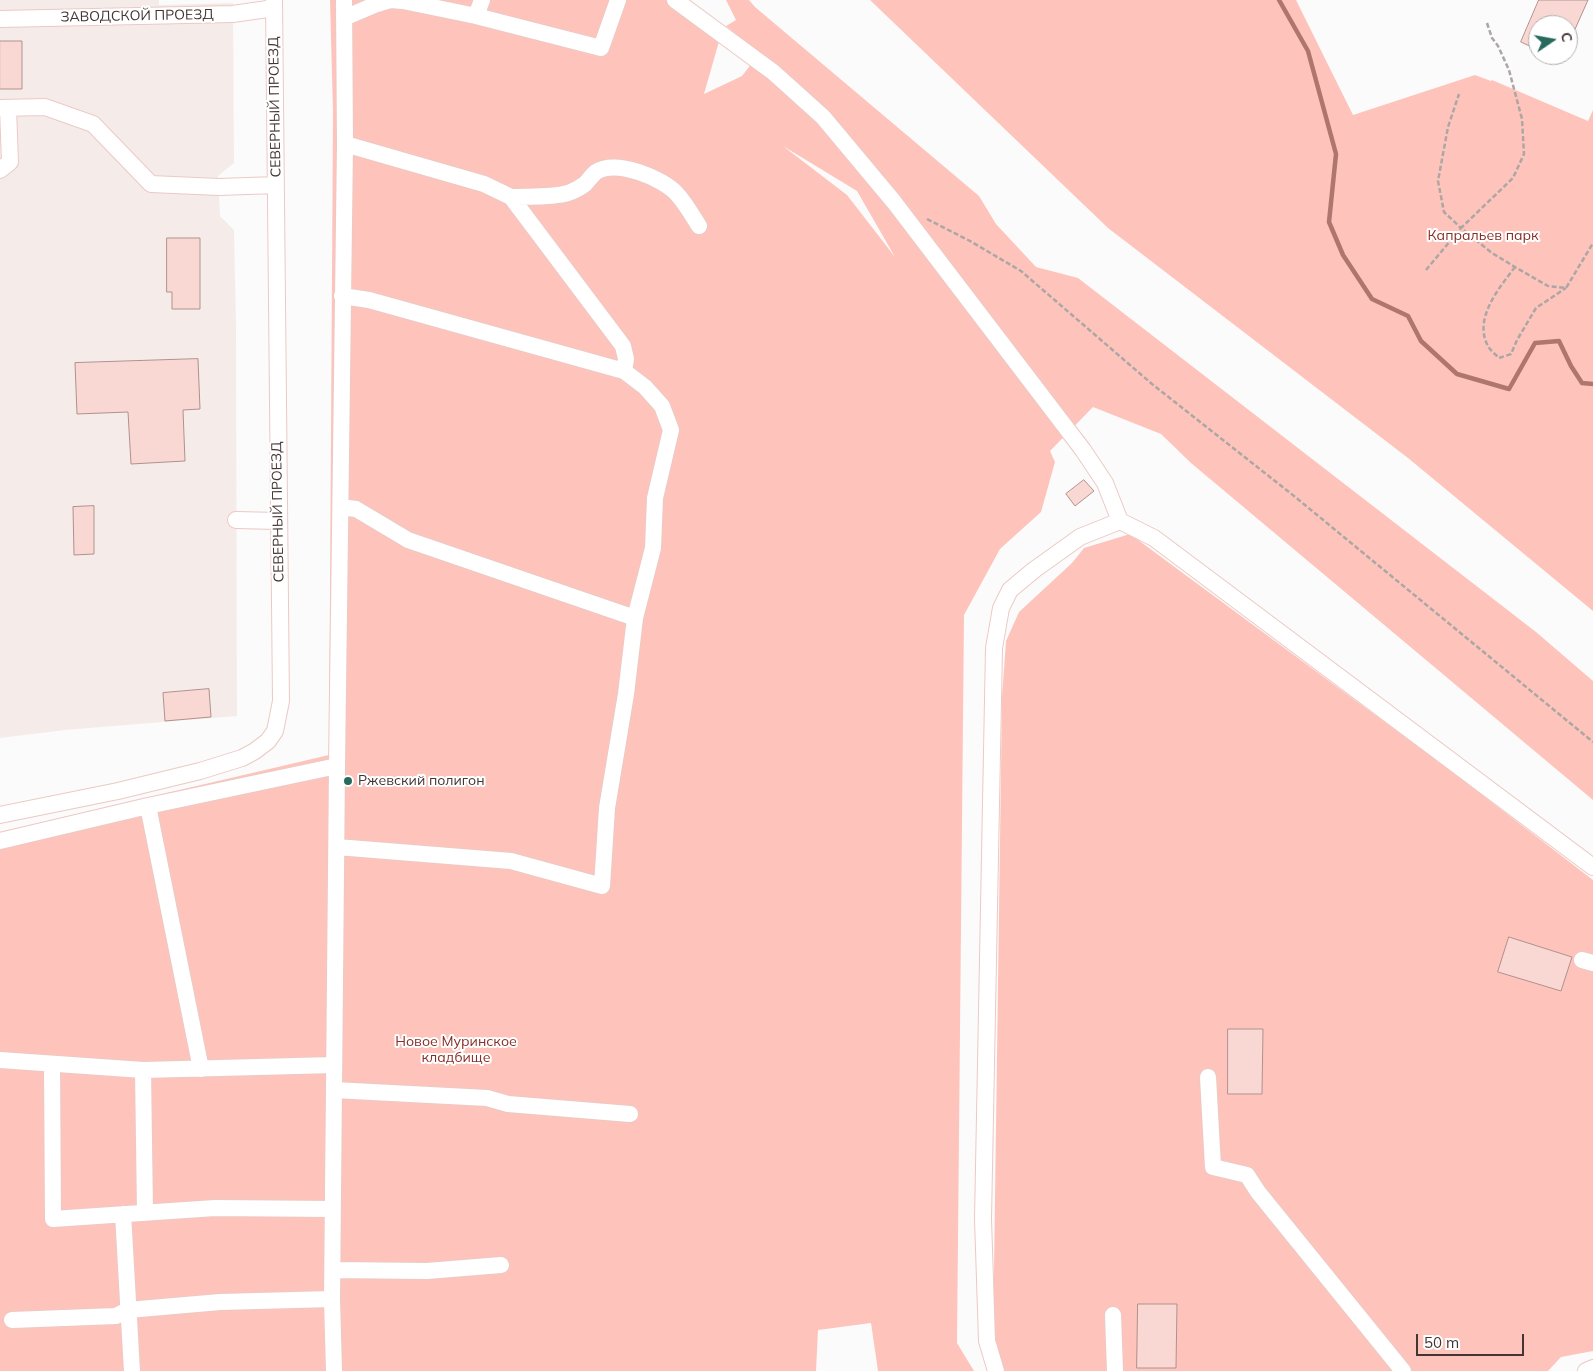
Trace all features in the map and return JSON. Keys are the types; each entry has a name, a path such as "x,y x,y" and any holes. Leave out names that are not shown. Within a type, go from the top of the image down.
{"street":[{"path":"334,1371 332,1299 334,1065 342,296 346,144 344,0"},
{"path":"344,18 390,0 403,1 476,16 601,48 618,0"},
{"path":"476,16 482,0"},
{"path":"675,0 772,72 824,116 894,202 1084,450 1105,482 1120,521 1154,538 1593,868"},
{"name":"ЗАВОДСКОЙ ПРОЕЗД","path":"0,19 232,14 274,4"},
{"name":"СЕВЕРНЫЙ ПРОЕЗД","path":"0,815 118,791 200,771 242,758 268,741 275,731 280,701 274,4"},
{"path":"0,170 10,162 4,108 45,106 93,124 151,184 219,188 276,186"},
{"path":"346,144 484,184 511,197 550,196 569,192 585,184 596,172 609,168 624,168 661,181 676,193 699,226"},
{"path":"511,197 623,346 626,359 624,371"},
{"path":"337,847 511,861 602,886 607,808 626,694 636,618 653,548 655,498 671,430 662,406 645,387 624,371 369,300 342,296"},
{"path":"341,507 356,509 408,540 636,618"},
{"path":"236,520 278,521"},
{"path":"996,1371 987,1341 984,1219 994,648 1001,608 1010,590 1080,537 1120,521"},
{"path":"0,841 148,806 337,766"},
{"path":"148,806 201,1069"},
{"path":"0,1060 143,1070 334,1065"},
{"path":"52,1064 53,1218 215,1208 333,1209"},
{"path":"143,1070 145,1213"},
{"path":"1208,1078 1213,1167 1246,1175 1403,1371"},
{"path":"334,1090 487,1098 508,1104 630,1114"},
{"path":"123,1214 132,1371"},
{"path":"333,1270 428,1271 501,1266"},
{"path":"12,1320 116,1316 128,1310 220,1302 332,1299"},
{"path":"1112,1314 1115,1371"},
{"path":"1586,1371 1593,1368"}],"path":[{"path":"1426,270 1462,228 1513,178 1524,154 1522,118 1509,70 1498,46 1492,38 1487,24"},
{"path":"1459,94 1448,127 1438,181 1444,212 1492,253 1515,268 1548,286 1566,288"},
{"path":"920,215 970,241 1021,271 1152,384 1294,496 1593,742"},
{"path":"1515,268 1501,286 1484,317 1484,335 1489,348 1499,358 1511,354 1536,308 1566,288 1593,243"}],"shaded area":[{"path":"0,0 159,0 159,5 233,3 234,163 218,176 220,216 234,230 237,716 65,730 0,738"}],"green space":[{"name":"Новое Муринское кладбище","path":"330,0 666,0 720,38 704,94 742,76 755,59 763,56 726,26 736,20 726,0 749,0 979,196 996,224 1036,267 1078,278 1536,632 1593,681 1593,800 1191,463 1161,434 1093,407 1050,451 1055,462 1041,512 1000,549 964,615 957,1343 974,1371 878,1371 871,1323 818,1330 816,1371 0,1371 0,832 329,755 333,112","holes":["783,146 857,191 895,257 847,195"]},
{"name":"Капральев парк","path":"870,0 1296,0 1353,115 1475,75 1492,80 1588,121 1593,110 1593,611 1408,458 1108,228"},
{"path":"1130,534 1451,771 1593,880 1593,1351 1561,1357 1548,1371 1001,1371 993,1341 1002,697 1006,641 1019,612 1072,563 1084,548"}],"building":[{"path":"1539,0 1588,0 1578,22 1578,15 1533,15"},
{"path":"1528,26 1528,45 1521,42"},
{"path":"0,41 22,41 22,89 0,89"},
{"path":"167,238 200,238 200,309 172,309 172,292 167,292"},
{"path":"198,359 200,409 183,410 185,461 131,464 128,412 77,414 75,363"},
{"path":"1084,480 1094,491 1075,506 1066,494"},
{"path":"94,506 94,554 74,555 73,507"},
{"path":"209,689 211,717 165,721 163,693"},
{"path":"1509,937 1572,957 1561,991 1498,972"},
{"path":"1228,1029 1263,1029 1262,1094 1228,1094"},
{"path":"1138,1304 1177,1304 1176,1368 1137,1368"}],"waterway":[{"path":"1279,0 1308,51 1336,154 1329,222 1343,255 1372,299 1408,316 1421,341 1457,374 1509,389 1535,343 1559,341 1582,383 1593,384"}],"place":[{"name":"Ржевский полигон","path":"348,781"}]}
